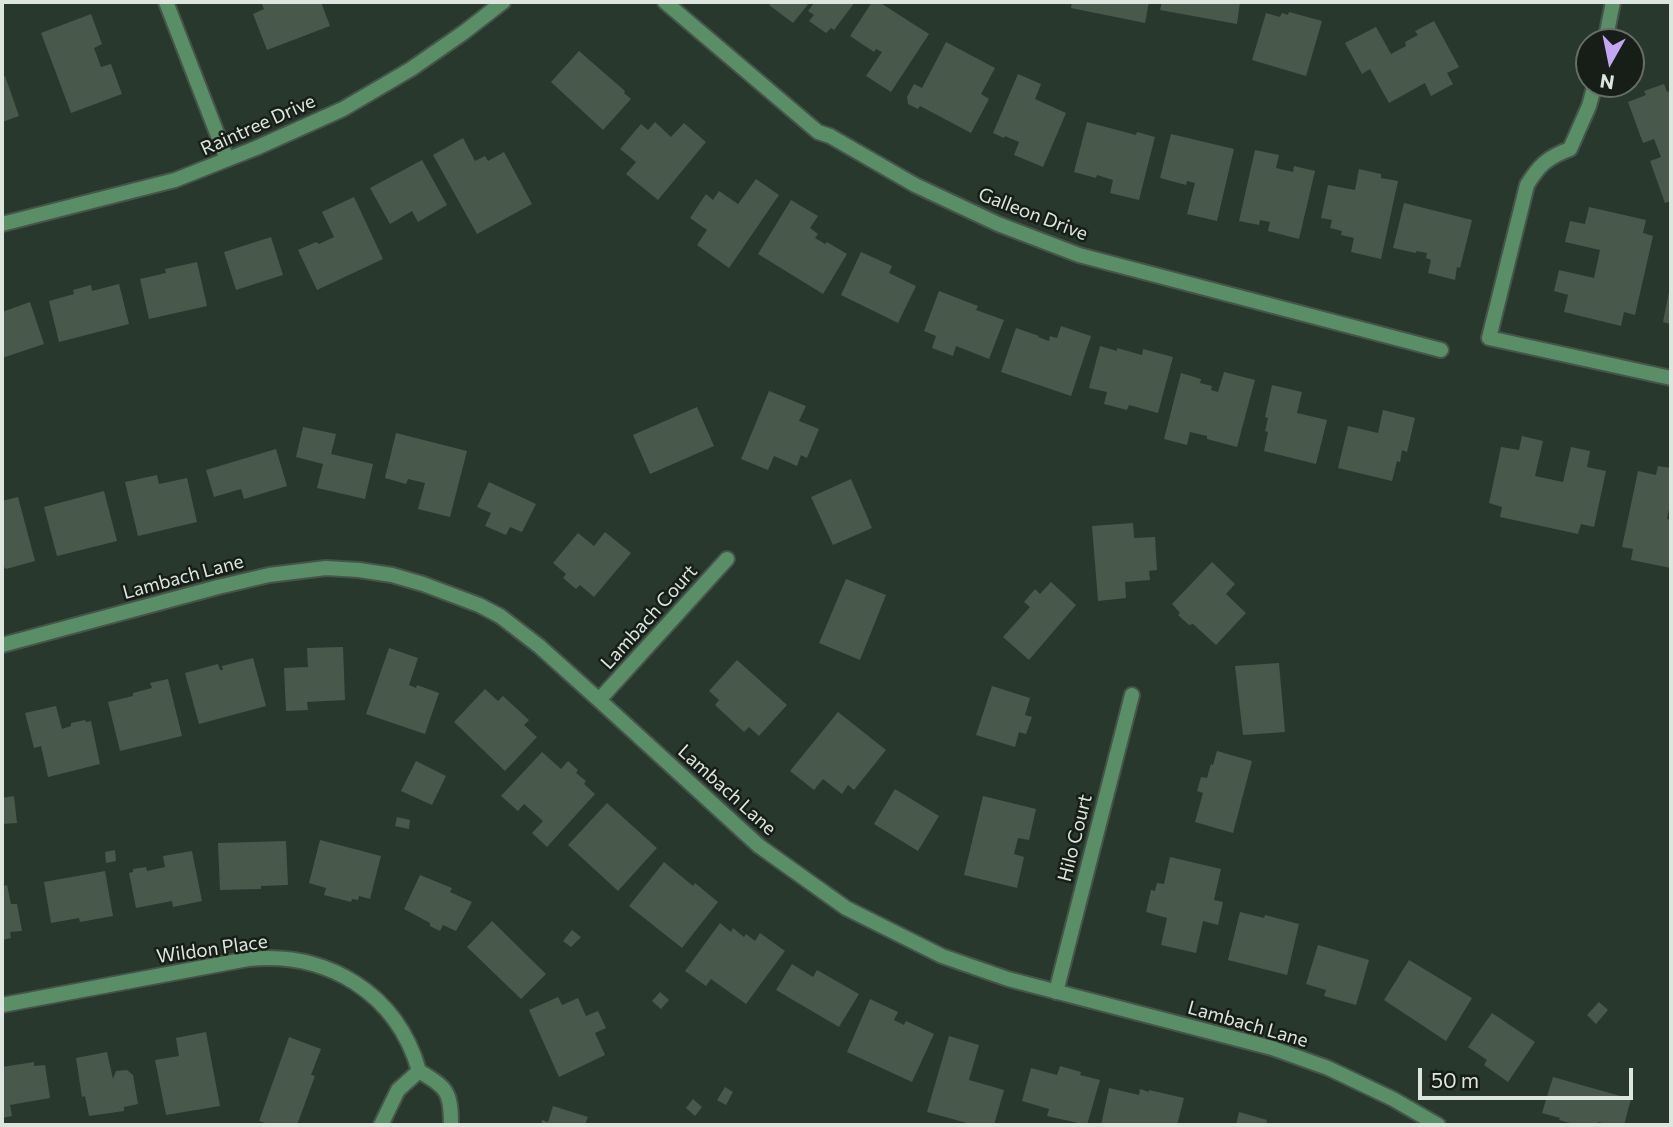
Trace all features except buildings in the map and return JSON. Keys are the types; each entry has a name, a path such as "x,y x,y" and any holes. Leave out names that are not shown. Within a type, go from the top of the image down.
{"street":[{"path":"166,2 228,159"},
{"name":"Raintree Drive","path":"2,224 175,180 256,148 343,109 411,69 503,2"},
{"name":"Galleon Drive","path":"665,2 818,132 830,136 915,185 998,224 1079,255 1441,350"},
{"path":"1608,28 1613,2"},
{"path":"1591,98 1570,149 1545,162 1527,185 1489,338 1671,377"},
{"name":"Lambach Court","path":"599,700 727,559"},
{"name":"Lambach Lane","path":"2,645 268,575 326,568 392,575 424,584 500,616 539,646 759,846 846,908 942,956 1008,979 1272,1048 1317,1064 1393,1099 1438,1125"},
{"name":"Hilo Court","path":"1056,992 1132,695"},
{"name":"Wildon Place","path":"2,1005 248,959 265,957 299,960 326,967 354,981 378,1000 403,1031 414,1051 419,1071"},
{"path":"381,1125 398,1090 419,1071 443,1085 451,1105 451,1125"}]}
